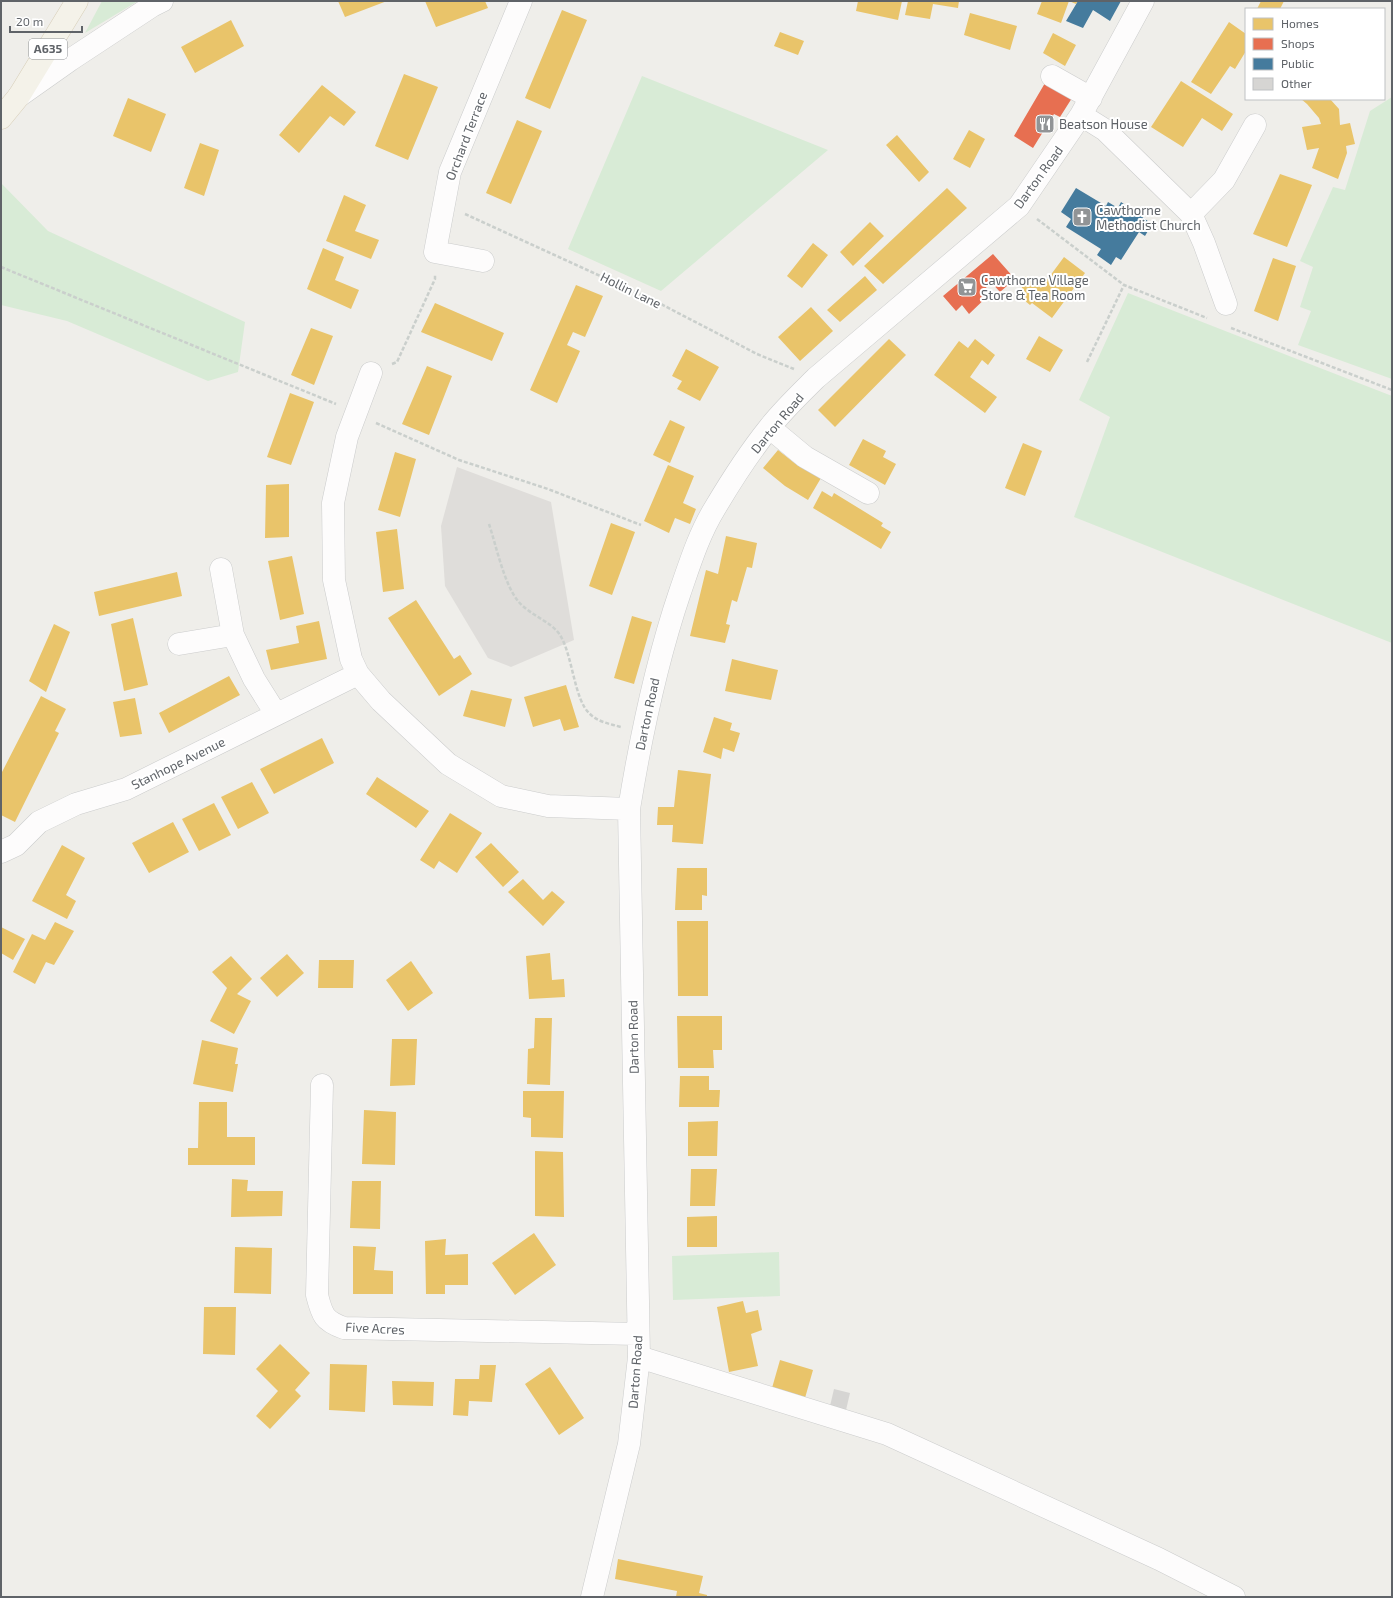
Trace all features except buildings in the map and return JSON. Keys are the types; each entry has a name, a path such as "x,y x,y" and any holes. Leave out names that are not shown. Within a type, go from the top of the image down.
{"main road":[{"name":"A635","path":"1,118 19,96 77,1"}],"street":[{"path":"19,96 76,56 162,1"},
{"name":"Orchard Terrace","path":"435,252 450,172 521,1"},
{"name":"Darton Road","path":"592,1597 628,1444 639,1357 629,809 642,732 653,684 672,617 695,548 714,509 770,428 816,378 1019,206 1086,106 1143,1"},
{"path":"1052,76 1086,106 1105,130 1191,214 1204,243 1219,312"},
{"path":"1191,214 1224,180 1255,125"},
{"path":"435,252 483,261"},
{"path":"371,373 347,437 333,503 334,580 351,659 358,674 381,701 448,764 501,796 548,806 629,809"},
{"path":"770,428 805,457 868,493"},
{"path":"221,569 233,635 254,679 276,714"},
{"path":"179,644 233,635"},
{"name":"Stanhope Avenue","path":"1,852 16,845 40,822 76,804 126,789 358,674"},
{"name":"Five Acres","path":"322,1085 317,1295 321,1312 330,1323 344,1328 638,1334"},
{"path":"639,1357 887,1434 1160,1559 1234,1597"}],"path":[{"name":"Hollin Lane","path":"444,204 657,302 757,354 816,378"},
{"path":"1019,206 1124,285 1219,312"},
{"path":"371,373 397,362 435,279 435,252"},
{"path":"1,267 336,404 459,460 548,489 641,524"},
{"path":"1088,362 1124,285"},
{"path":"1228,327 1392,390"},
{"path":"489,524 507,581 517,600 530,613 558,632 566,644 583,707 591,716 600,721 642,732"}],"shaded area":[{"path":"457,467 551,502 574,640 511,667 488,658 445,586 441,526"}],"green space":[{"path":"102,1 138,1 85,33"},
{"path":"642,76 828,150 661,291 568,249"},
{"path":"1392,97 1392,379 1298,345 1311,311 1300,307 1313,267 1300,261 1333,187 1345,190 1370,111"},
{"path":"1,183 48,231 245,322 238,372 208,381 67,321 1,305"},
{"path":"1128,293 1392,396 1392,643 1074,517 1110,417 1079,400"},
{"path":"779,1252 780,1296 673,1300 672,1256"}],"place":[{"name":"Beatson House","path":"1045,124"},
{"name":"Cawthorne Methodist Church","path":"1082,217"},
{"name":"Cawthorne Village Store & Tea Room","path":"967,287"}]}
